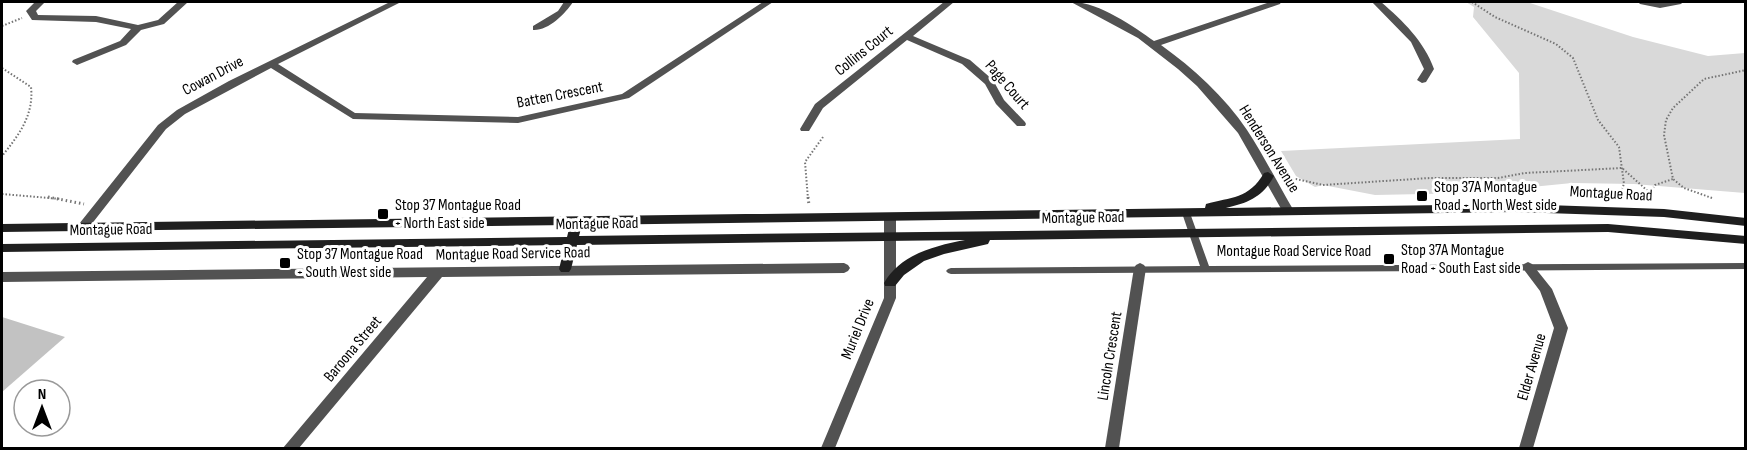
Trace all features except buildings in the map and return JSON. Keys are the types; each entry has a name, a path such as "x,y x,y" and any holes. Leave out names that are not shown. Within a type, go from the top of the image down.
{"main road":[{"path":"1186,213 1247,198 1264,185 1268,176"},
{"name":"Montague Road","path":"2,228 1515,208 1590,209 1746,222"},
{"path":"1287,211 1299,231"},
{"path":"1696,217 1746,215"},
{"path":"566,269 577,220"},
{"path":"67,247 83,227"},
{"name":"Montague Road","path":"2,248 1608,228 1746,240"},
{"path":"890,283 901,268 927,253 1008,235"}],"street":[{"path":"40,2 31,11 35,18 96,19 138,28 161,22 183,2"},
{"name":"Cowan Drive","path":"83,227 171,120 192,104 396,2"},
{"path":"536,28 561,13 568,2"},
{"name":"Batten Crescent","path":"271,64 353,116 519,120 625,96 768,2"},
{"name":"Collins Court","path":"805,129 819,106 949,2"},
{"name":"Henderson Avenue","path":"1076,2 1152,45 1219,102 1246,136 1287,211"},
{"path":"1152,45 1274,2"},
{"path":"1376,2 1407,32 1426,60 1429,69 1422,80"},
{"path":"1643,2 1660,5 1678,2"},
{"path":"77,62 123,43 138,28"},
{"name":"Page Court","path":"905,36 966,62 989,82 1000,102 1021,124"},
{"name":"Muriel Drive","path":"828,448 890,298 890,217"},
{"name":"Elder Avenue","path":"1526,448 1561,328 1545,289 1528,267"},
{"name":"Montague Road Service Road","path":"2,277 566,269 844,268"},
{"name":"Lincoln Crescent","path":"1112,448 1140,268"},
{"name":"Baroona Street","path":"290,448 440,271"}],"lane":[{"path":"1186,213 1205,268"},
{"name":"Montague Road Service Road","path":"951,271 1140,268 1746,266"}],"path":[{"path":"1472,2 1496,17 1556,44 1573,58 1598,120 1619,147 1623,168 1622,189"},
{"path":"2,26 22,18"},
{"path":"2,68 31,87 33,96 32,111 2,156"},
{"path":"1712,198 1684,188 1673,179 1664,135 1666,120 1673,108 1704,79 1746,70"},
{"path":"809,207 802,173 807,153 823,137"},
{"path":"1268,176 1296,176 1311,184 1323,184 1430,178 1498,178 1526,173 1623,168 1650,193 1655,185 1673,179"},
{"path":"2,194 57,198 76,204 100,205"}],"shaded area":[{"path":"1466,2 1527,2 1633,37 1708,56 1745,53 1745,193 1634,184 1572,183 1472,193 1375,195 1323,185 1315,187 1296,176 1281,151 1520,139 1519,73 1473,17 1474,7"}],"place":[{"name":"Stop 37A Montague Road - North West side","path":"1422,196"},
{"name":"Stop 37 Montague Road - North East side","path":"383,214"},
{"name":"Stop 37A Montague Road - South East side","path":"1389,259"},
{"name":"Stop 37 Montague Road - South West side","path":"285,263"}]}
